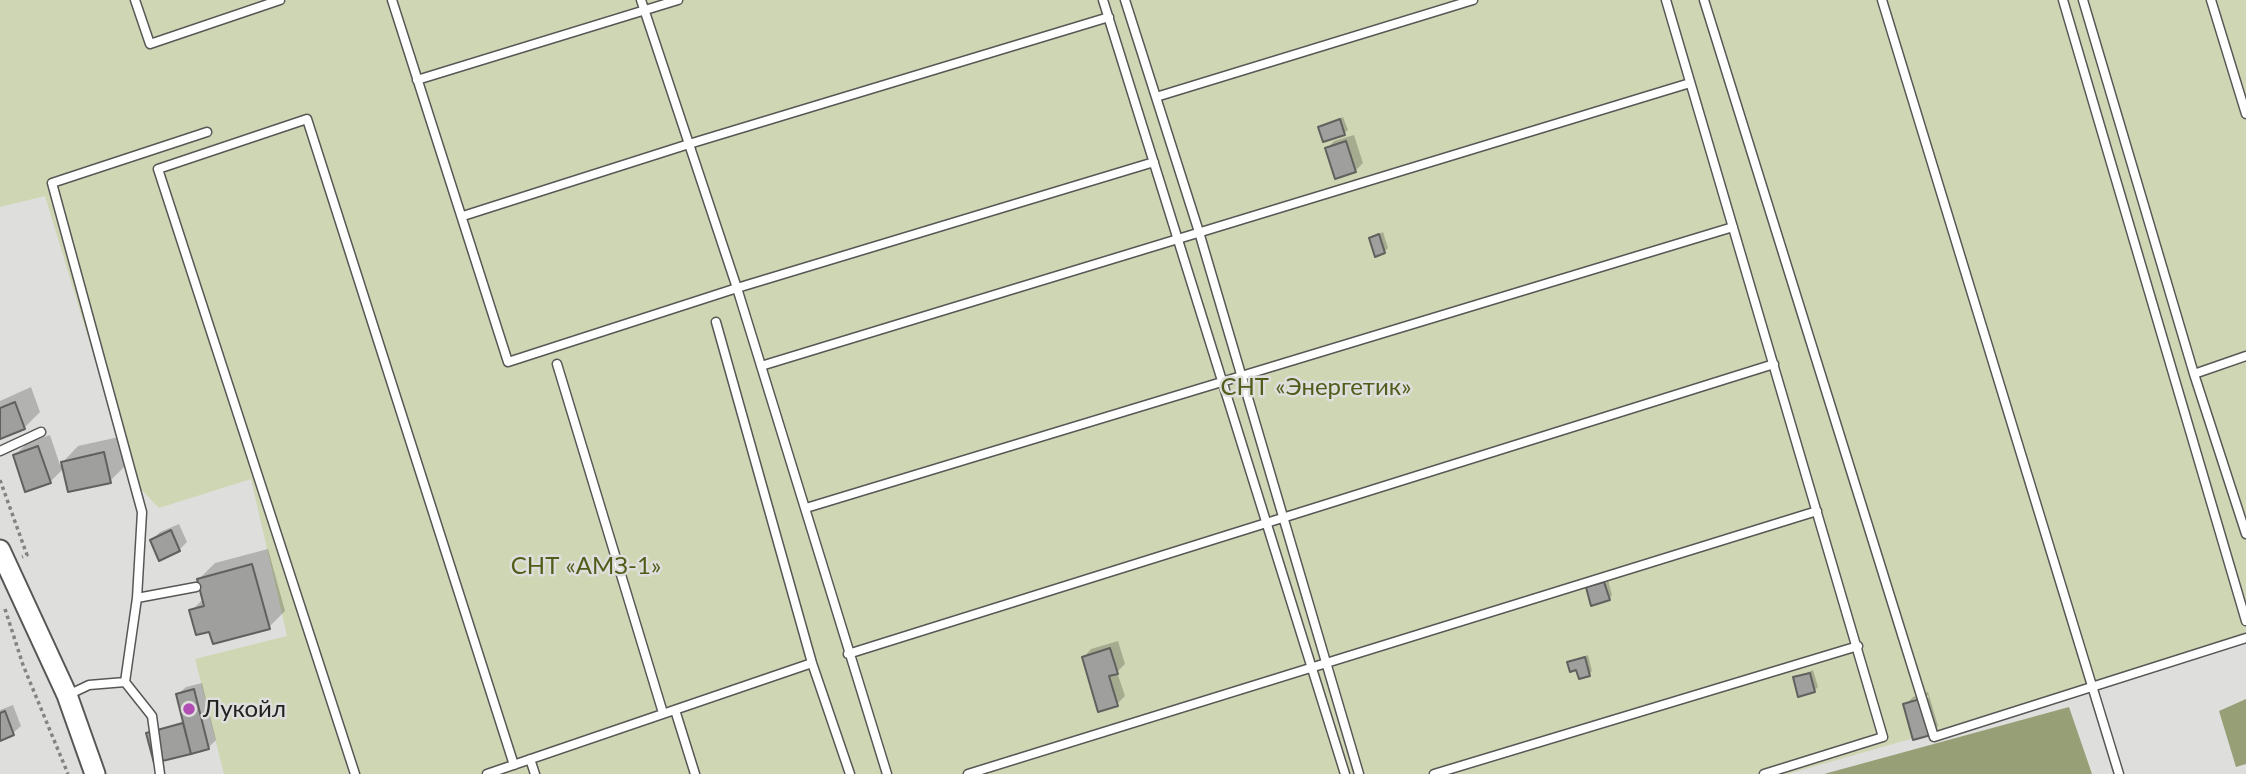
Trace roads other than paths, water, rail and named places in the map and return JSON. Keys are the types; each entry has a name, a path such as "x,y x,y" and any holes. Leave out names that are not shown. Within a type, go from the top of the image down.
{"street":[{"path":"3,556 67,695 95,774"}],"lane":[{"path":"135,0 150,44 280,0"},
{"path":"392,0 508,362 737,288 1154,163"},
{"path":"641,0 737,288 887,774"},
{"path":"417,80 678,0"},
{"path":"1103,0 1345,774"},
{"path":"1125,0 1199,233 1359,774"},
{"path":"1156,97 1474,0"},
{"path":"1666,0 1883,737 1765,774"},
{"path":"1704,0 1934,737 2246,638"},
{"path":"1882,0 2119,774"},
{"path":"2063,0 2246,621"},
{"path":"2084,0 2194,374 2246,534"},
{"path":"2211,0 2246,114"},
{"path":"463,216 689,144 1109,17"},
{"path":"761,366 1690,83"},
{"path":"355,774 158,169 307,119 514,765"},
{"path":"160,774 152,716 125,682 137,598 142,512 52,183 206,132"},
{"path":"806,508 1733,227"},
{"path":"716,322 813,663 850,774"},
{"path":"2194,374 2246,356"},
{"path":"848,654 1774,364"},
{"path":"557,365 663,713"},
{"path":"0,451 41,432"},
{"path":"968,774 1817,511"},
{"path":"137,598 196,587"},
{"path":"1434,774 1858,646"},
{"path":"486,774 813,663"},
{"path":"67,695 89,685 125,682"},
{"path":"675,709 695,774"},
{"path":"530,759 534,774"}],"place":[{"name":"Лукойл","path":"189,709"}],"park label":[{"name":"СНТ «Энергетик»","path":"1316,387"},
{"name":"СНТ «АМЗ-1»","path":"586,566"}]}
